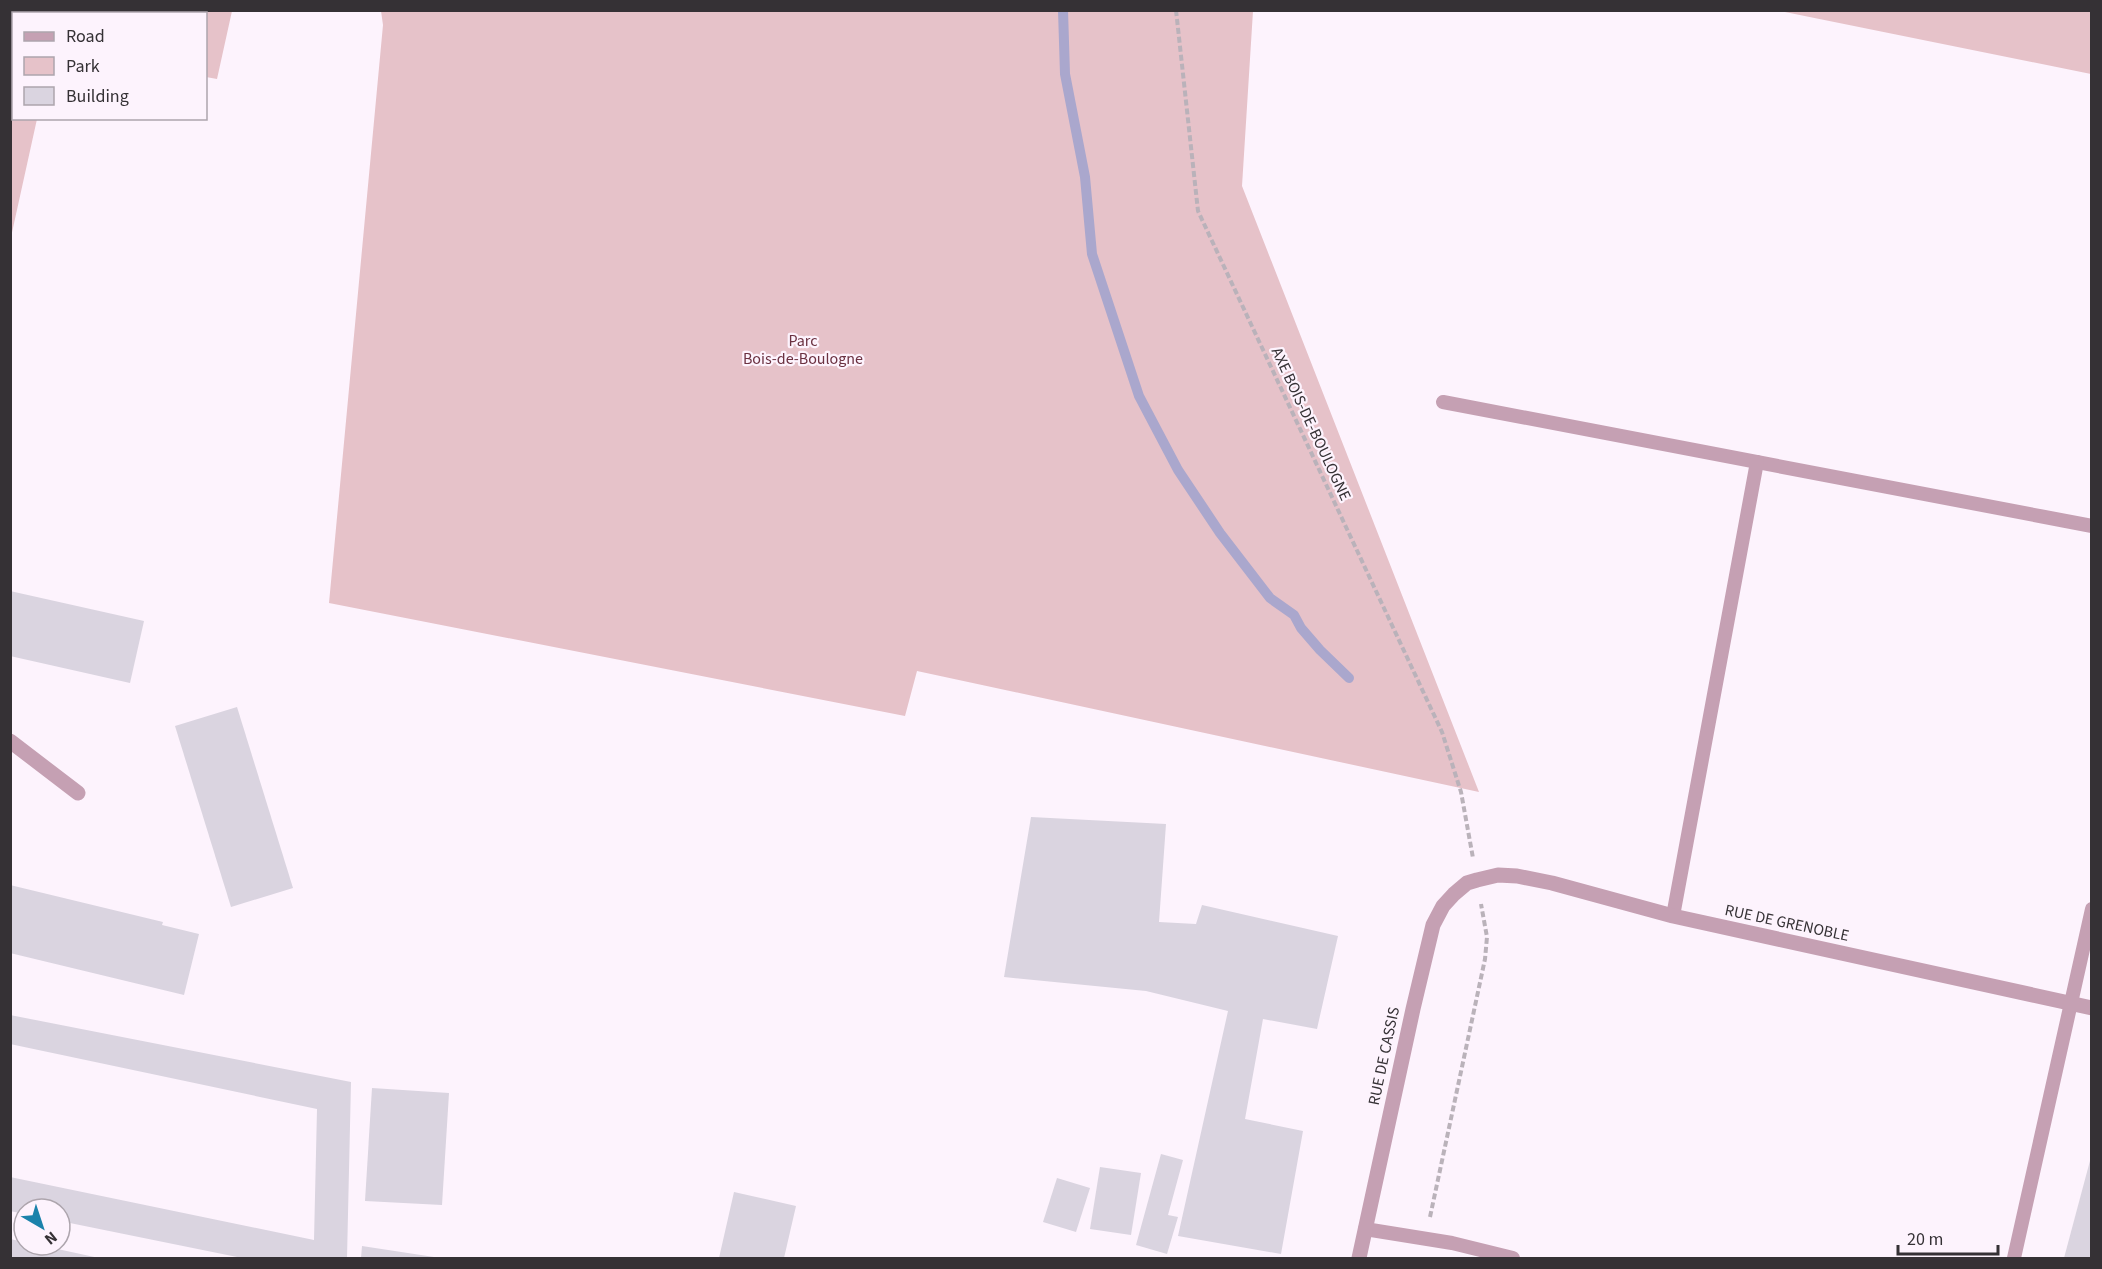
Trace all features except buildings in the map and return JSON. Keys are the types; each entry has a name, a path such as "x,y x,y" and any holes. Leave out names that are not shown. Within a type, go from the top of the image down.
{"street":[{"path":"10,741 78,792"},
{"name":"RUE DE GRENOBLE","path":"1477,880 1498,875 1552,883 1673,916 2091,1008"},
{"name":"RUE DE CASSIS","path":"1359,1258 1433,925 1443,906 1454,894 1467,883 1477,880"}],"lane":[{"path":"1443,402 2091,526"},
{"path":"1673,916 1757,462"},
{"path":"2014,1258 2091,909"},
{"path":"1365,1229 1452,1243 1513,1258"}],"path":[{"name":"AXE BOIS-DE-BOULOGNE","path":"1176,10 1198,211 1442,732 1461,792 1469,835"},
{"path":"1429,1221 1483,974 1486,948 1484,922"}],"green space":[{"path":"11,10 232,10 217,79 207,77 207,12 12,12 11,33"},
{"name":"Parc Bois-de-Boulogne","path":"381,11 1253,11 1242,186 1479,792 917,671 905,716 329,603 383,25"},
{"path":"1780,11 2091,11 2091,74"},
{"path":"11,91 12,120 37,120 11,237"}],"waterway":[{"path":"1063,10 1065,74 1085,177 1092,254 1139,396 1178,470 1220,533 1270,598 1294,615 1301,628 1320,650 1349,678"}]}
